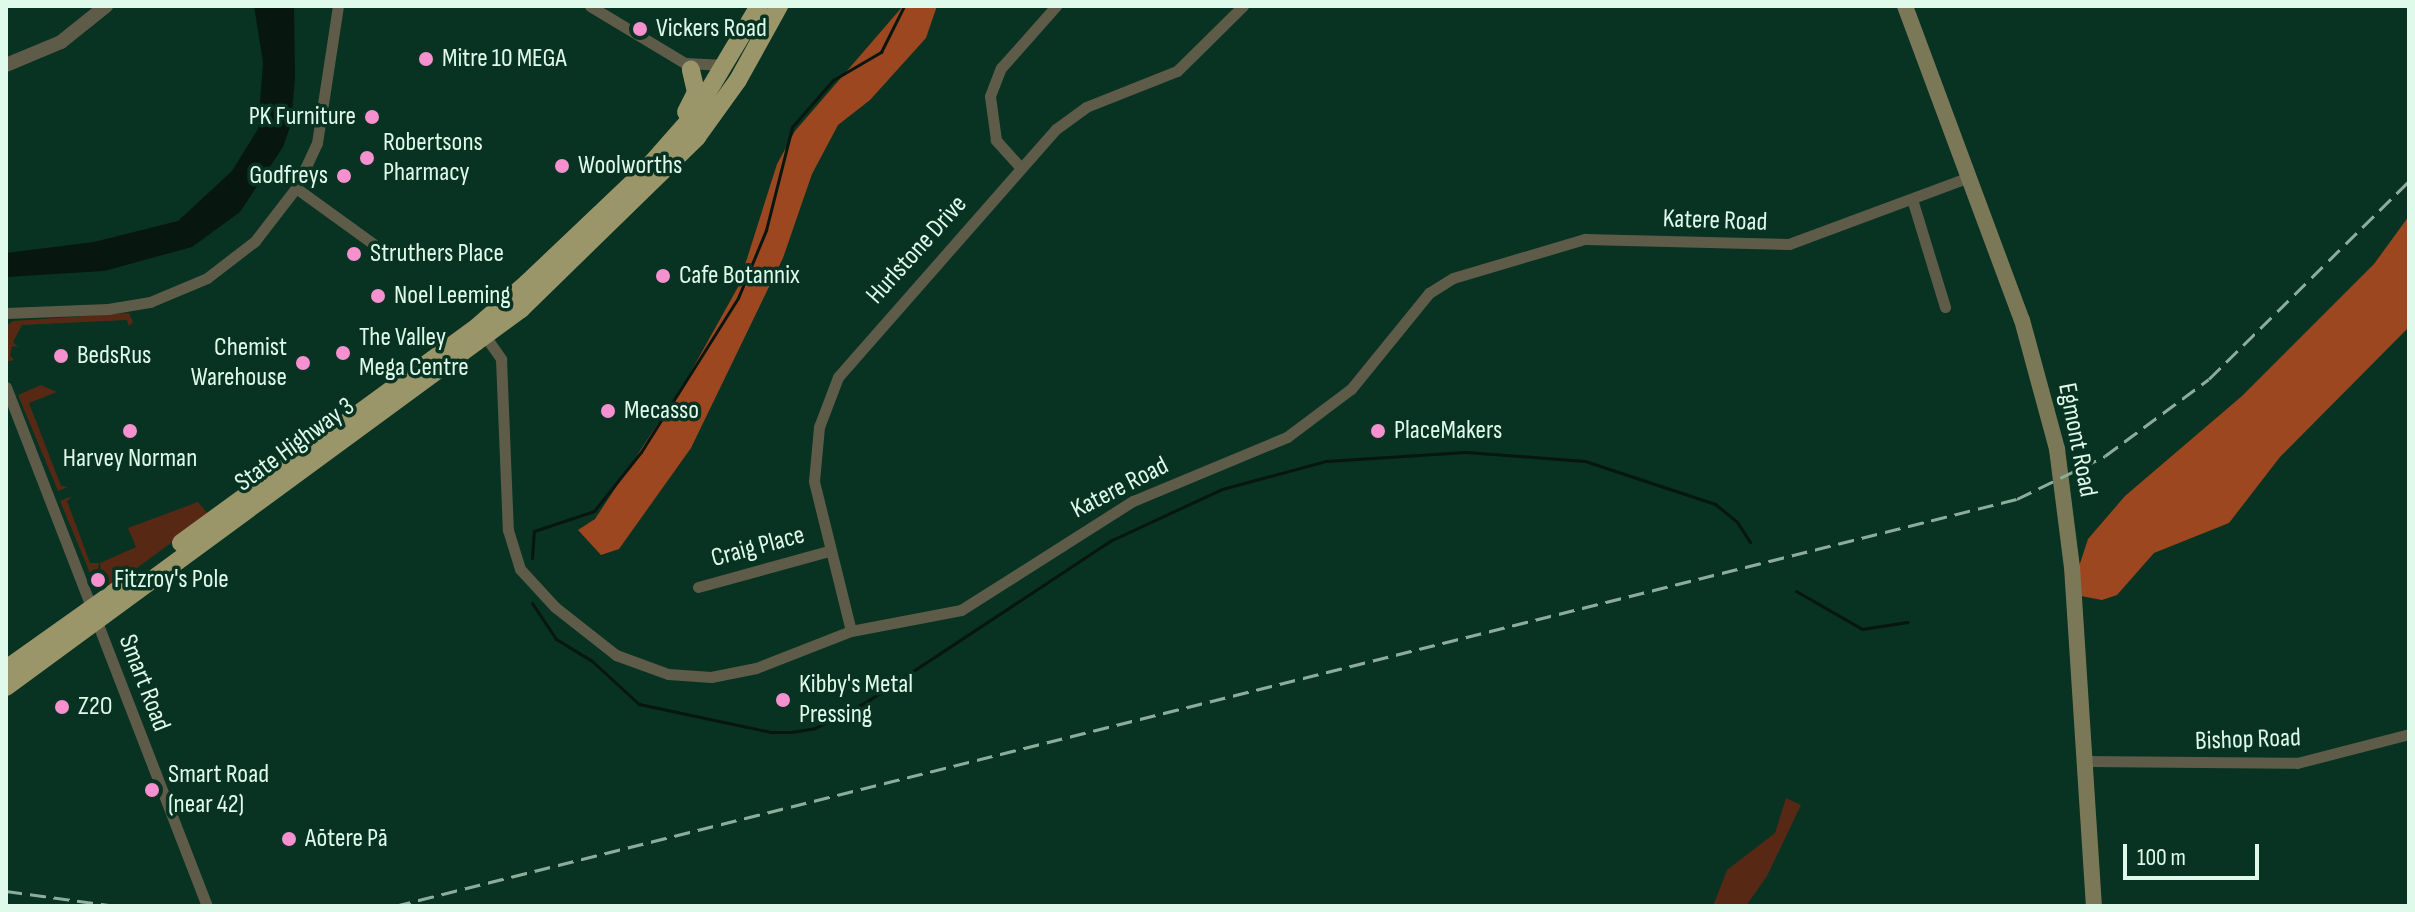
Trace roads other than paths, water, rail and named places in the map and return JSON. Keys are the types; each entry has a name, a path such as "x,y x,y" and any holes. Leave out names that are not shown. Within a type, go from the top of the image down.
{"highway":[{"name":"State Highway 3","path":"482,332 651,164 717,82 733,72 759,6"},
{"name":"State Highway 3","path":"6,687 95,615 482,332 665,172 779,6"},
{"path":"651,164 694,100 688,67"},
{"name":"State Highway 3","path":"6,669 95,615"}],"main road":[{"name":"Egmont Road","path":"1905,6 2022,320 2057,449 2069,529 2094,906"}],"street":[{"path":"6,65 61,42 106,6"},
{"path":"6,313 122,308 184,289 246,249 296,188 323,121 338,6"},
{"path":"590,6 717,82"},
{"path":"1021,168 996,140 990,96 1001,68 1056,6"},
{"name":"Hurlstone Drive","path":"851,631 816,493 814,454 838,377 1021,168 1071,117 1177,71 1243,6"},
{"path":"688,67 733,72"},
{"name":"Katere Road","path":"482,332 501,359 512,550 527,579 582,631 633,663 687,677 756,668 851,631 961,610 1133,501 1287,437 1351,389 1429,293 1453,278 1585,239 1776,246 1969,177"},
{"path":"296,188 379,248"},
{"path":"1912,199 1945,307"},
{"name":"Smart Road","path":"6,387 207,906"},
{"name":"Craig Place","path":"698,587 829,551"},
{"name":"Bishop Road","path":"2085,761 2297,763 2409,734"}],"waterway":[{"path":"532,558 534,531 594,511 641,452 738,298 766,230 792,127 833,80 881,52 904,6"},
{"path":"532,603 556,639 592,661 639,704 771,732 791,732 815,728 866,702 1112,540 1222,489 1326,461 1466,452 1585,461 1715,504 1737,522 1750,542"},
{"path":"1796,591 1862,629 1907,622"}],"railway":[{"path":"395,906 2017,499 2105,456 2209,379 2409,181"},
{"path":"6,891 116,906"}],"place":[{"name":"Vickers Road","path":"640,29"},
{"name":"Mitre 10 MEGA","path":"426,59"},
{"name":"PK Furniture","path":"372,117"},
{"name":"Robertsons Pharmacy","path":"367,158"},
{"name":"Woolworths","path":"562,166"},
{"name":"Godfreys","path":"344,176"},
{"name":"Struthers Place","path":"354,254"},
{"name":"Cafe Botannix","path":"663,276"},
{"name":"Noel Leeming","path":"378,296"},
{"name":"The Valley Mega Centre","path":"343,353"},
{"name":"BedsRus","path":"61,356"},
{"name":"Chemist Warehouse","path":"303,363"},
{"name":"Mecasso","path":"608,411"},
{"name":"Harvey Norman","path":"130,431"},
{"name":"PlaceMakers","path":"1378,431"},
{"name":"Fitzroy's Pole","path":"98,580"},
{"name":"Kibby's Metal Pressing","path":"783,700"},
{"name":"Z2O","path":"62,707"},
{"name":"Smart Road (near 42)","path":"152,790"},
{"name":"Aōtere Pā","path":"289,839"}]}
